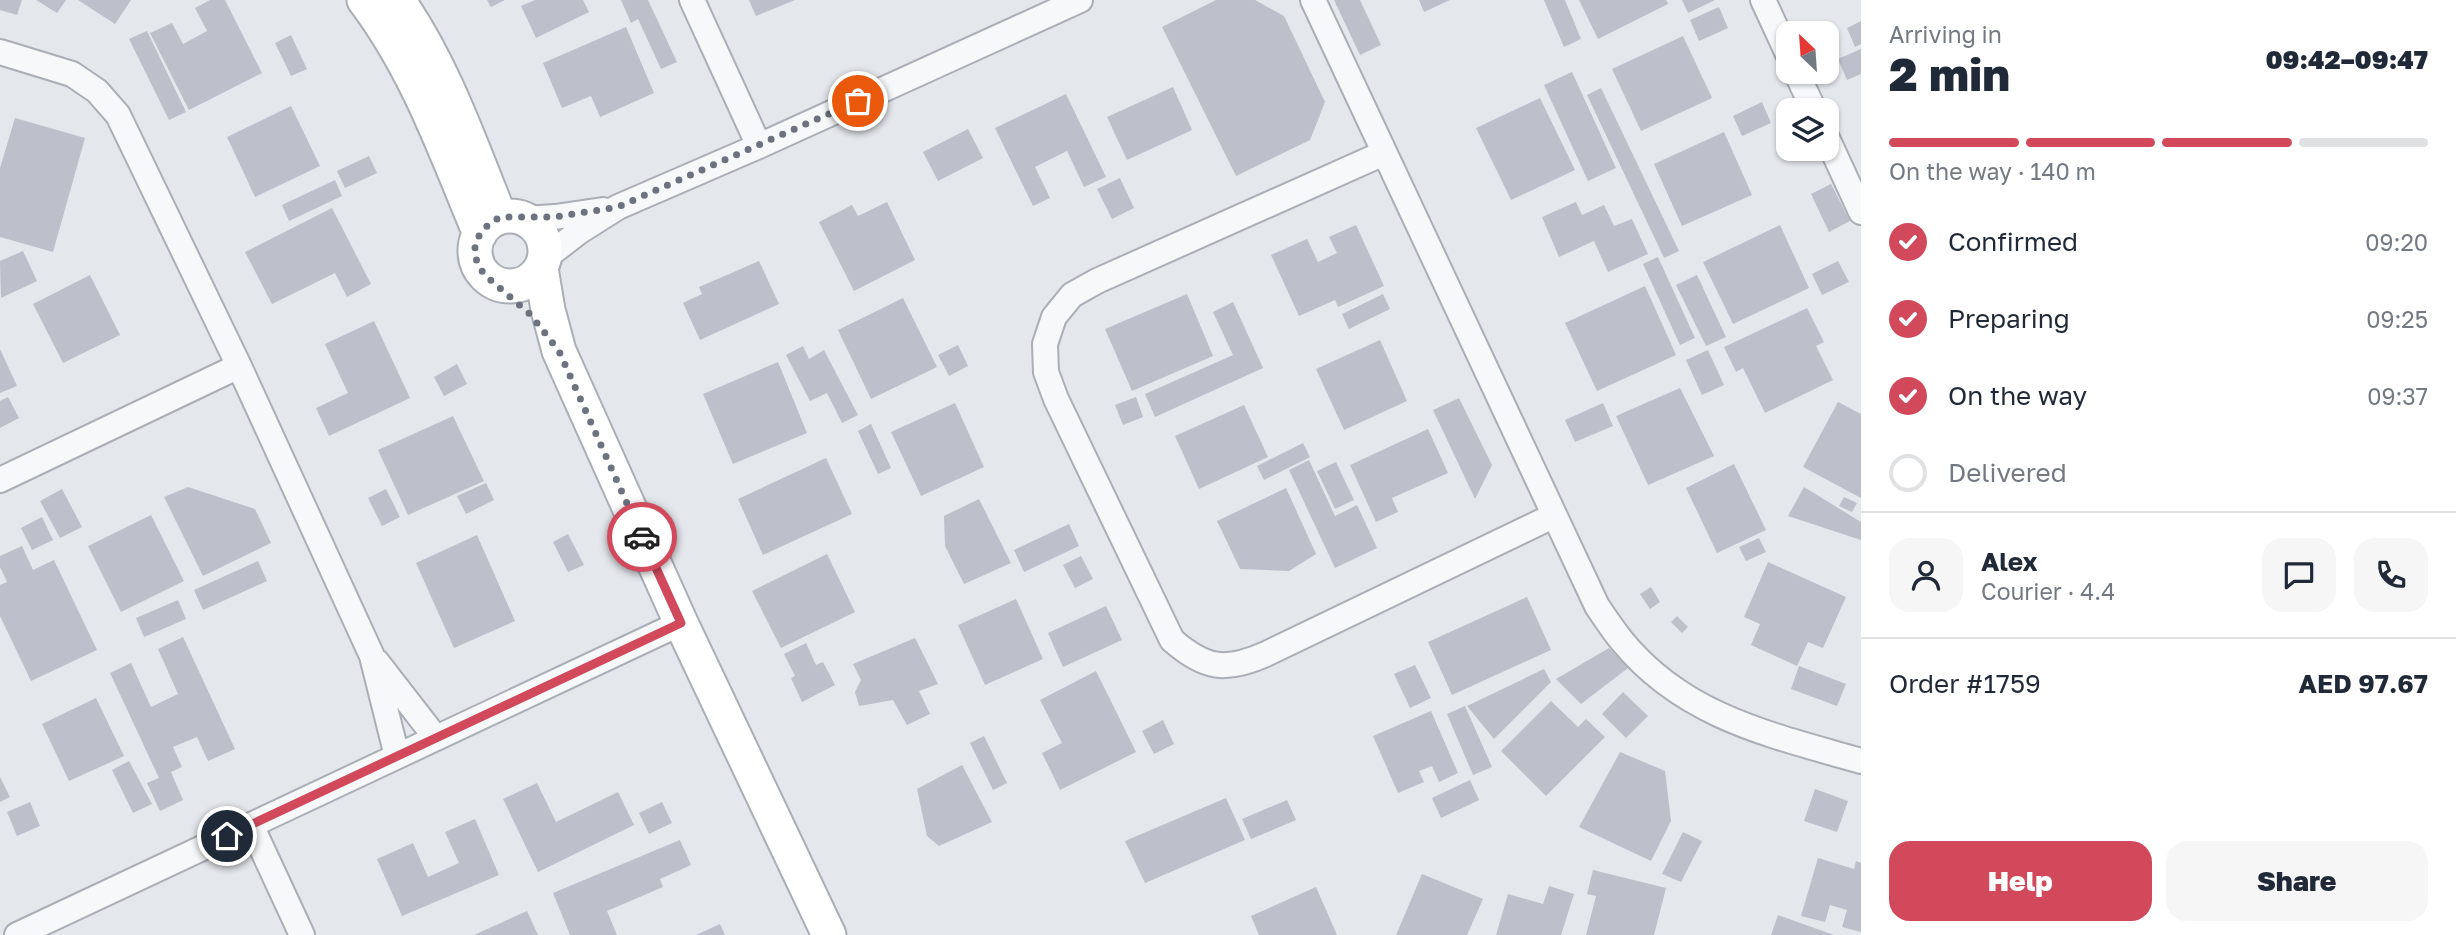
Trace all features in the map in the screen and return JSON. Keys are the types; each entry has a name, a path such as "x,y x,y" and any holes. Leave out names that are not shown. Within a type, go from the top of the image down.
{"street":[{"path":"364,0 380,20 501,223"},
{"path":"398,0 414,23 447,85 501,223"},
{"path":"692,0 759,146"},
{"path":"495,283 521,285 533,278 543,263 580,231 618,207 1080,0"},
{"path":"1313,0 1553,516 1597,606 1622,642 1653,673 1688,699 1728,720 1769,735 1861,761"},
{"path":"1763,0 1776,28"},
{"path":"0,52 72,74 97,91 118,114 239,366 373,656 397,756"},
{"path":"1384,153 1097,281 1072,295 1054,317 1045,344 1046,372 1056,399 1172,640 1192,657 1216,666 1242,665 1553,516"},
{"path":"1838,161 1861,212"},
{"path":"559,351 530,314 486,276 475,256 475,244 501,223 618,207"},
{"path":"501,223 534,225 541,235 545,246 543,263 548,310 559,351 681,623 830,935"},
{"path":"0,480 239,366"},
{"path":"17,935 681,623"},
{"path":"373,656 436,738"},
{"path":"251,825 302,935"}],"building":[{"path":"0,0 22,0 17,15 0,10"},
{"path":"36,0 66,0 57,13"},
{"path":"78,0 131,0 115,24"},
{"path":"210,0 225,0 262,73 189,110 150,33 172,23 183,44 207,31 195,8"},
{"path":"487,0 505,0 491,7"},
{"path":"535,0 583,0 589,12 536,38 521,6"},
{"path":"621,0 648,0 677,62 661,69 638,19 631,23"},
{"path":"749,0 795,0 756,16"},
{"path":"1216,0 1255,0 1284,16 1325,102 1310,140 1236,176 1162,27"},
{"path":"1334,0 1360,0 1381,45 1360,55"},
{"path":"1419,0 1450,0 1424,12"},
{"path":"1544,0 1565,0 1581,39 1564,47"},
{"path":"1579,0 1666,0 1668,4 1598,39"},
{"path":"1682,0 1715,0 1688,13"},
{"path":"1719,7 1728,28 1699,41 1690,20"},
{"path":"1861,21 1861,44 1855,47 1847,28"},
{"path":"626,27 654,93 600,117 591,96 562,108 543,63"},
{"path":"147,31 186,112 169,120 129,39"},
{"path":"291,35 307,69 291,76 275,43"},
{"path":"1683,36 1712,98 1641,131 1612,69"},
{"path":"1861,49 1861,74 1847,80 1839,59"},
{"path":"1572,72 1616,168 1588,181 1544,85"},
{"path":"1173,87 1192,130 1127,160 1107,117"},
{"path":"1601,88 1679,251 1664,258 1587,95"},
{"path":"1066,94 1106,177 1084,187 1067,151 1035,167 1050,198 1033,206 995,128"},
{"path":"1540,98 1575,170 1511,200 1476,128"},
{"path":"1762,102 1771,123 1742,136 1733,116"},
{"path":"291,106 320,166 255,197 227,137"},
{"path":"15,118 85,138 53,252 0,237 0,168"},
{"path":"968,129 983,158 938,181 923,152"},
{"path":"1724,132 1752,195 1682,226 1654,164"},
{"path":"369,156 377,173 345,188 337,171"},
{"path":"1120,178 1134,208 1112,219 1097,189"},
{"path":"335,180 342,196 289,221 282,205"},
{"path":"1831,184 1850,221 1829,232 1811,194"},
{"path":"887,202 915,260 854,291 819,222 852,205 858,216"},
{"path":"1576,202 1582,215 1604,205 1614,226 1632,219 1648,254 1608,272 1594,241 1559,257 1542,217"},
{"path":"332,208 371,284 347,297 335,273 272,304 245,252"},
{"path":"1356,225 1384,286 1338,307 1335,300 1299,316 1271,255 1307,239 1318,262 1337,253 1329,237"},
{"path":"1780,225 1809,288 1733,324 1703,262"},
{"path":"23,251 37,281 1,298 0,261"},
{"path":"1658,257 1695,338 1680,345 1643,264"},
{"path":"759,261 779,304 700,340 683,303 702,294 699,287"},
{"path":"1838,261 1849,282 1822,295 1812,274"},
{"path":"90,275 120,335 63,363 33,304"},
{"path":"1697,275 1726,337 1706,346 1676,285"},
{"path":"1645,286 1676,355 1597,391 1565,323"},
{"path":"1187,294 1213,356 1132,391 1105,329"},
{"path":"1383,294 1390,309 1349,329 1342,314"},
{"path":"903,298 937,367 871,399 838,330"},
{"path":"1233,302 1263,368 1155,417 1145,394 1233,355 1213,312"},
{"path":"1807,308 1824,342 1816,346 1833,380 1765,413 1743,368 1736,372 1724,347"},
{"path":"374,321 410,398 329,436 316,408 348,393 325,344"},
{"path":"1380,340 1407,401 1344,430 1316,369"},
{"path":"958,345 968,366 949,376 938,355"},
{"path":"803,346 809,359 824,350 858,415 842,423 827,393 810,401 786,355"},
{"path":"0,349 17,386 0,393"},
{"path":"1708,350 1724,385 1702,395 1686,360"},
{"path":"778,362 807,433 733,464 703,394"},
{"path":"457,364 467,384 444,396 434,377"},
{"path":"1680,388 1714,456 1648,485 1616,416"},
{"path":"8,397 19,418 0,428 0,401"},
{"path":"1136,397 1143,417 1123,425 1115,405"},
{"path":"1459,398 1492,465 1475,499 1433,410"},
{"path":"1838,402 1861,414 1861,498 1803,467"},
{"path":"955,403 984,467 921,496 891,432"},
{"path":"1603,403 1613,426 1575,442 1565,420"},
{"path":"1244,405 1268,457 1199,489 1175,436"},
{"path":"453,416 484,481 408,515 378,450"},
{"path":"871,424 891,468 878,474 858,431"},
{"path":"1428,429 1448,473 1392,498 1398,512 1376,522 1350,465"},
{"path":"1303,443 1310,457 1264,480 1257,466"},
{"path":"826,458 852,514 763,555 738,499"},
{"path":"1309,460 1335,516 1357,505 1377,548 1335,568 1289,470"},
{"path":"1336,462 1354,500 1335,509 1317,471"},
{"path":"1734,464 1766,530 1717,553 1686,488"},
{"path":"486,483 494,500 466,514 457,496"},
{"path":"188,487 255,509 271,543 203,576 164,497"},
{"path":"1804,487 1861,522 1861,540 1788,516"},
{"path":"1286,488 1316,554 1289,571 1240,569 1217,521"},
{"path":"62,489 82,527 60,538 40,501"},
{"path":"386,489 400,517 382,526 368,498"},
{"path":"1844,497 1857,503 1852,512 1839,506"},
{"path":"979,499 1011,563 964,584 945,546 944,516"},
{"path":"151,515 184,581 121,612 88,546"},
{"path":"42,517 53,540 32,550 21,528"},
{"path":"1069,524 1079,546 1024,572 1014,550"},
{"path":"568,534 584,565 568,572 553,542"},
{"path":"477,535 515,621 454,648 416,563"},
{"path":"1759,538 1766,552 1746,561 1739,547"},
{"path":"22,546 33,570 54,560 97,650 31,681 0,616 0,585 7,582 0,567 0,556"},
{"path":"827,554 855,612 781,648 752,591"},
{"path":"1081,556 1093,579 1075,588 1063,565"},
{"path":"258,561 267,581 203,610 194,590"},
{"path":"1768,562 1846,597 1823,648 1808,642 1797,666 1751,645 1760,624 1744,617"},
{"path":"1651,587 1660,602 1650,609 1640,594"},
{"path":"1527,597 1551,650 1452,695 1428,642"},
{"path":"1016,599 1043,659 985,685 958,625"},
{"path":"178,600 186,619 144,637 136,618"},
{"path":"1106,606 1122,640 1063,667 1048,633"},
{"path":"1677,616 1688,627 1682,633 1671,622"},
{"path":"183,637 235,749 208,761 197,737 173,747 182,767 171,772 183,800 160,811 147,783 159,778 110,673 131,663 151,707 178,694 158,649"},
{"path":"915,638 938,684 919,691 930,714 907,725 893,700 859,706 855,692 861,680 853,664"},
{"path":"806,643 816,665 823,662 835,685 802,702 791,678 795,676 784,654"},
{"path":"1609,648 1628,668 1581,704 1556,679"},
{"path":"1415,665 1431,698 1410,708 1394,674"},
{"path":"1799,666 1846,684 1837,706 1791,689"},
{"path":"1544,669 1551,682 1494,739 1467,706"},
{"path":"1096,671 1136,752 1060,790 1042,753 1062,743 1040,700"},
{"path":"1623,692 1648,716 1626,738 1602,714"},
{"path":"96,698 124,756 69,781 42,724"},
{"path":"1551,701 1578,727 1586,719 1605,737 1546,796 1501,751"},
{"path":"1465,706 1492,767 1473,775 1447,714"},
{"path":"1431,711 1458,773 1439,782 1432,766 1419,771 1424,782 1398,793 1373,736"},
{"path":"1163,720 1174,744 1154,754 1142,731"},
{"path":"984,736 1007,783 993,790 970,743"},
{"path":"1620,752 1665,771 1671,821 1651,861 1579,827"},
{"path":"129,761 152,804 133,813 112,770"},
{"path":"962,765 992,822 939,846 927,836 917,789"},
{"path":"0,777 10,797 0,802"},
{"path":"1470,780 1479,800 1441,818 1432,798"},
{"path":"537,783 556,822 618,792 634,825 538,872 503,799"},
{"path":"1815,789 1848,801 1837,832 1804,821"},
{"path":"1226,798 1245,840 1145,883 1125,841"},
{"path":"1287,800 1296,820 1251,839 1242,819"},
{"path":"30,802 40,826 17,836 7,812"},
{"path":"662,802 672,823 649,834 639,813"},
{"path":"475,819 499,875 402,916 377,859 413,843 428,877 459,863 445,832"},
{"path":"1683,832 1702,841 1681,882 1662,874"},
{"path":"680,840 691,865 660,879 663,887 607,911 617,935 570,935 553,893"},
{"path":"1818,858 1854,869 1856,861 1861,863 1861,932 1842,927 1847,910 1830,905 1825,922 1801,916"},
{"path":"1593,870 1666,888 1654,935 1586,935 1596,896 1587,894"},
{"path":"1422,874 1483,899 1467,935 1396,935"},
{"path":"1549,886 1574,894 1561,935 1496,935 1508,894 1543,904"},
{"path":"1316,887 1337,935 1259,935 1251,916"},
{"path":"527,911 538,935 474,935"},
{"path":"1778,915 1834,935 1771,935"},
{"path":"720,924 725,935 696,935"}],"way so far":[{"path":"642,537 559,351 530,314 486,276 475,256 475,244 489,224 500,217 555,217 618,207 858,101"}],"route":[{"path":"227,836 681,623 642,537"}]}
